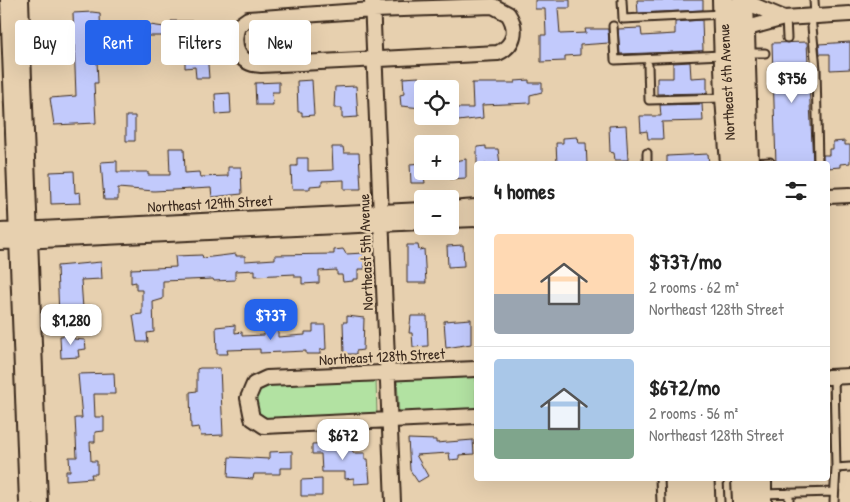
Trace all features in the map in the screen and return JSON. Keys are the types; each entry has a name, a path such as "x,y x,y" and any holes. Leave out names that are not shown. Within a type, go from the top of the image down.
{"main road":[{"name":"Northeast 6th Avenue","path":"733,4 755,53 738,161"},
{"name":"Northeast 6th Avenue","path":"733,4 725,55 726,98 738,161"},
{"path":"744,481 757,494"}],"street":[{"path":"8,0 40,502"},
{"path":"21,0 27,502"},
{"path":"733,4 785,18"},
{"path":"373,5 492,6 508,14 514,30 509,45 498,53 375,58 254,64 238,54 235,42 238,26 248,19 373,5"},
{"name":"Northeast 5th Avenue","path":"373,5 393,502"},
{"path":"744,29 785,18 850,14"},
{"path":"830,196 850,195"},
{"path":"459,208 474,207"},
{"name":"Northeast 129th Street","path":"381,218 414,212"},
{"name":"Northeast 129th Street","path":"0,231 24,235 381,218 414,221"},
{"path":"459,220 474,219"},
{"name":"Northeast 129th Street","path":"0,242 24,235"},
{"name":"Northeast 128th Street","path":"474,369 260,380 250,390 249,410 252,418 264,426 474,416"},
{"path":"830,377 850,376"}],"lane":[{"path":"622,0 622,19 733,4"},
{"path":"814,0 818,161"},
{"path":"785,18 787,38"},
{"path":"613,26 615,60 725,55"},
{"path":"648,65 649,100 726,98"},
{"path":"647,154 647,161"},
{"path":"830,377 836,468 834,502"},
{"path":"836,468 850,468"},
{"path":"660,481 661,502"},
{"path":"719,481 720,502"},
{"path":"757,494 834,492"},
{"path":"789,494 789,502"}],"green space":[{"path":"474,372 474,413 399,414 397,379"},
{"path":"376,379 377,416 263,422 252,404 262,383"}],"building":[{"path":"535,0 570,0 570,8 558,8 560,34 586,33 585,29 608,29 609,43 580,45 580,55 565,56 565,61 541,62 541,35 546,35 545,9 535,9"},
{"path":"637,0 703,0 703,10 638,13"},
{"path":"73,13 100,13 100,20 85,20 85,65 97,65 98,83 94,83 96,123 54,125 50,98 76,96 75,20 73,20"},
{"path":"702,20 703,51 620,54 618,29 641,28 642,36 675,34 675,22"},
{"path":"151,25 161,27 161,36 151,36"},
{"path":"807,42 813,161 776,161 772,43"},
{"path":"850,42 850,69 830,70 830,54 820,54 819,44"},
{"path":"690,62 691,78 707,77 707,93 657,94 657,78 673,78 673,63"},
{"path":"185,65 208,65 209,78 196,78 195,67 185,68"},
{"path":"419,77 419,80 414,80 414,107 401,106 400,95 404,94 403,78"},
{"path":"312,80 314,115 302,116 302,112 298,112 297,81"},
{"path":"529,80 529,83 542,83 542,92 530,95 530,103 482,105 483,118 459,121 459,108 473,108 472,83 515,83 515,81"},
{"path":"279,82 279,92 272,92 273,105 256,105 255,83"},
{"path":"356,86 358,117 342,118 342,108 334,108 335,87"},
{"path":"230,93 231,113 216,114 215,94"},
{"path":"702,104 703,121 662,122 663,139 648,139 647,131 641,132 640,116 661,116 660,105"},
{"path":"126,116 135,116 135,141 126,141"},
{"path":"626,125 628,160 615,160 614,153 610,152 609,126"},
{"path":"577,137 578,143 586,143 587,161 557,161 556,143 563,143 563,138"},
{"path":"845,141 845,145 850,145 850,163 840,164 840,167 830,168 830,161 823,161 823,155 829,155 829,149 833,149 833,142"},
{"path":"486,146 486,149 498,149 500,161 477,161 477,147"},
{"path":"332,147 343,147 344,153 359,153 361,189 344,189 344,180 322,181 322,185 310,186 310,189 292,189 291,166 297,166 297,158 308,158 308,171 333,170"},
{"path":"169,148 184,148 185,173 199,172 200,177 228,176 228,167 241,167 242,194 212,197 211,188 154,191 118,188 118,200 104,200 101,162 117,161 117,172 148,172 148,175 170,175"},
{"path":"708,154 709,161 667,161 667,156"},
{"path":"466,159 466,178 459,178 459,160"},
{"path":"410,164 414,164 414,180 425,180 425,183 411,183"},
{"path":"74,171 75,193 80,192 81,203 51,204 50,172"},
{"path":"407,245 418,245 419,250 424,249 426,283 407,283"},
{"path":"463,245 464,266 448,267 447,246"},
{"path":"343,249 346,254 364,253 365,269 358,269 358,279 343,282 342,275 337,275 337,270 319,271 319,283 302,284 302,277 295,277 295,274 255,276 255,270 235,271 235,280 163,281 163,299 153,302 154,332 147,333 148,342 137,342 133,315 142,314 142,290 136,290 136,282 131,283 131,269 176,267 175,256 202,255 203,258 236,254 236,256 245,256 245,261 275,259 275,255 334,254 334,250"},
{"path":"101,262 102,279 81,280 83,309 76,309 77,317 59,317 57,266"},
{"path":"347,316 364,318 363,350 356,351 356,354 344,354 343,322 347,322"},
{"path":"411,316 427,316 428,346 413,347 412,333 409,333"},
{"path":"471,319 471,344 446,348 444,321"},
{"path":"235,325 235,333 242,332 242,336 264,335 264,331 278,330 278,337 305,335 305,332 313,332 313,325 325,325 326,349 320,350 320,354 306,354 306,351 260,353 260,349 227,350 228,354 217,354 216,327"},
{"path":"74,335 74,339 85,340 86,349 78,350 79,357 61,358 60,336"},
{"path":"220,368 223,435 201,436 199,427 191,428 190,392 197,391 197,369"},
{"path":"114,373 115,394 94,394 95,417 104,417 104,431 95,432 95,442 90,442 91,461 97,461 97,474 91,474 92,478 66,480 66,471 70,471 69,457 77,457 75,418 82,418 78,374"},
{"path":"408,439 436,440 436,443 473,440 474,454 459,455 459,459 450,460 449,453 416,455 428,476 418,482 410,470"},
{"path":"334,443 334,445 352,444 353,453 365,453 365,459 368,459 370,483 354,484 354,478 345,479 345,472 322,472 321,454 312,454 312,444"},
{"path":"292,451 292,468 280,468 280,474 254,474 253,479 228,477 229,457 269,459 269,452"},
{"path":"322,479 322,496 301,496 301,480"}]}
